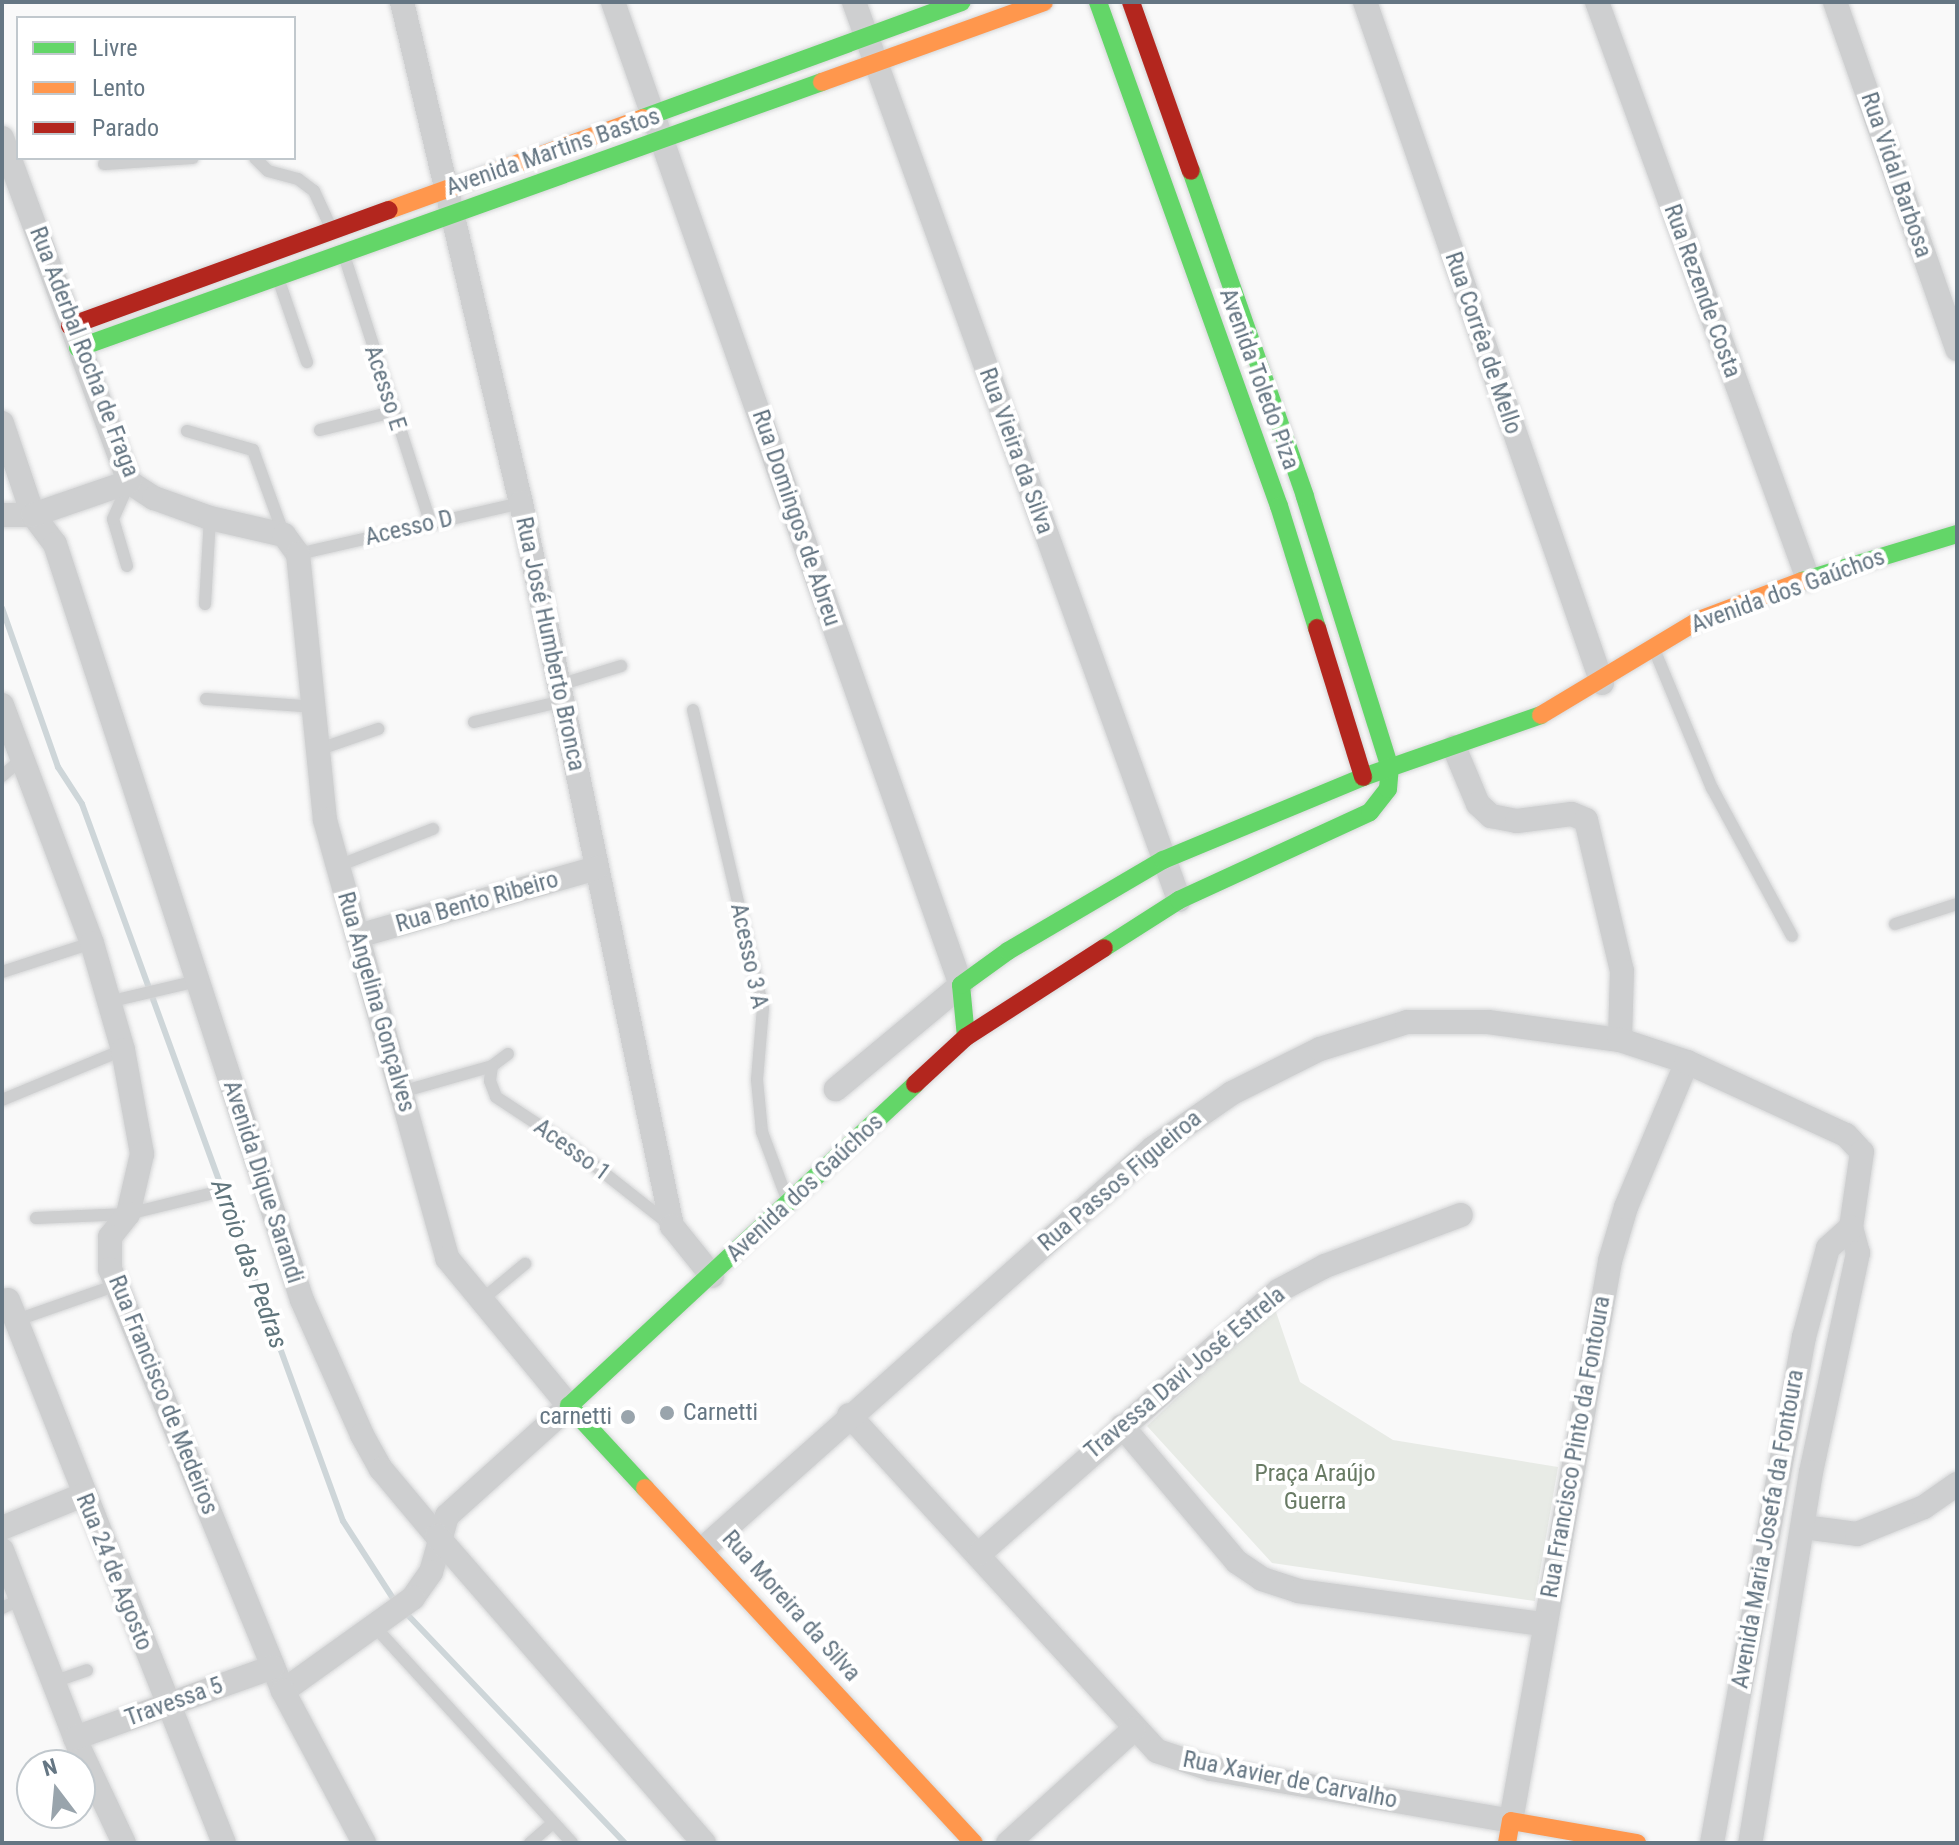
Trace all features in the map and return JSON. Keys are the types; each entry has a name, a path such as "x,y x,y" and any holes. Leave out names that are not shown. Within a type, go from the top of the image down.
{"street":[{"name":"Rua José Humberto Bronca","path":"402,2 456,212 521,503 672,1226 712,1276"},
{"name":"Rua Domingos de Abreu","path":"613,2 961,985 966,1037"},
{"name":"Rua Vieira da Silva","path":"854,2 1179,900"},
{"name":"Avenida Martins Bastos","path":"74,337 332,230 962,2"},
{"name":"Avenida Martins Bastos","path":"74,337 278,276 1044,2"},
{"name":"Avenida Toledo Piza","path":"1098,2 1279,506 1363,777"},
{"name":"Avenida Toledo Piza","path":"1131,2 1305,496 1390,768"},
{"name":"Rua Corrêa de Mello","path":"1365,2 1602,683"},
{"name":"Rua Rezende Costa","path":"1597,2 1808,579"},
{"name":"Rua Vidal Barbosa","path":"1835,2 1957,349"},
{"name":"Rua Aderbal Rocha de Fraga","path":"2,138 129,482 154,498 291,544"},
{"path":"1186,246 1213,237"},
{"name":"Avenida Dique Sarandi","path":"2,423 33,515 55,544 197,981 321,1348 381,1469 704,1843"},
{"path":"2,515 33,515 129,482"},
{"path":"1279,506 1305,496"},
{"name":"Avenida dos Gaúchos","path":"836,1089 961,985 1008,951 1163,860 1363,777 1557,710 1602,683 1653,646 1699,620 1808,579 1957,534"},
{"name":"Rua Angelina Gonçalves","path":"291,544 316,707 317,750 325,820 447,1258 479,1302 569,1406"},
{"name":"Rua Francisco de Medeiros","path":"2,705 92,943 112,1001 123,1050 142,1154 128,1214 110,1237 110,1269 283,1691 364,1843"},
{"path":"1454,747 1478,804 1491,816 1517,821 1577,814 1586,820 1622,971 1620,1040"},
{"name":"Avenida dos Gaúchos","path":"283,1691 413,1598 431,1572 437,1536 458,1505 712,1276 966,1037 1179,900 1370,812 1382,803 1390,768"},
{"name":"Rua Bento Ribeiro","path":"358,936 597,868"},
{"name":"Rua Passos Figueiroa","path":"705,1547 849,1415 1190,1119 1275,1069 1365,1030 1407,1022 1488,1022 1620,1040 1687,1062 1846,1135"},
{"name":"Rua Francisco Pinto da Fontoura","path":"1509,1832 1543,1624 1610,1261 1626,1207 1687,1062"},
{"name":"Avenida Maria Josefa da Fontoura","path":"1750,1843 1811,1472 1836,1342 1858,1253 1851,1227 1863,1157 1860,1146 1846,1135"},
{"name":"Travessa Davi José Estrela","path":"979,1554 1278,1291 1325,1266 1461,1215"},
{"name":"Avenida Maria Josefa da Fontoura","path":"1712,1843 1777,1466 1804,1337 1828,1248 1851,1227"},
{"name":"Rua 24 de Agosto","path":"8,1303 224,1843"},
{"path":"1804,1337 1836,1342"},
{"name":"Rua Moreira da Silva","path":"569,1406 705,1547 974,1843"},
{"name":"Rua Xavier de Carvalho","path":"849,1415 979,1554 1133,1730 1157,1751 1211,1769 1509,1832 1637,1843"},
{"path":"1122,1426 1237,1562 1262,1579 1298,1591 1543,1624"},
{"path":"1777,1466 1811,1472"},
{"path":"1803,1527 1857,1534 1924,1507 1957,1484"},
{"path":"2,1528 83,1495"},
{"path":"2,1550 12,1604 53,1682 75,1738 124,1843"},
{"name":"Travessa 5","path":"75,1738 273,1667"},
{"path":"1008,1843 1133,1730"}],"lane":[{"path":"104,164 163,160"},
{"path":"257,160 268,171 298,179 314,191 332,230"},
{"name":"Acesso E","path":"343,252 392,412 430,522"},
{"path":"278,276 307,362"},
{"path":"320,430 392,412"},
{"path":"187,431 244,443 257,455 291,544"},
{"path":"127,566 113,519 129,482"},
{"name":"Acesso D","path":"291,544 430,522 521,503"},
{"path":"205,604 210,518"},
{"path":"1653,646 1712,788 1792,936"},
{"path":"474,722 561,693 621,666"},
{"path":"206,699 316,707"},
{"name":"Acesso 3 A","path":"693,710 763,1008 757,1080 762,1132 788,1202"},
{"path":"317,750 378,729"},
{"path":"2,776 23,758"},
{"path":"338,866 433,829"},
{"path":"1895,924 1957,904"},
{"path":"2,972 92,943"},
{"path":"112,1001 197,981"},
{"path":"2,1100 123,1050"},
{"path":"401,1092 492,1066 508,1054"},
{"name":"Acesso 1","path":"492,1066 490,1081 496,1097 566,1143 672,1226"},
{"path":"36,1218 128,1214 209,1194"},
{"path":"479,1302 525,1264"},
{"path":"8,1303 117,1285"},
{"path":"379,1624 572,1843"},
{"path":"53,1682 87,1670"},
{"path":"530,1843 553,1823"}],"green space":[{"name":"Praça Araújo Guerra","path":"1274,1306 1300,1382 1393,1440 1558,1467 1535,1601 1272,1563 1147,1426"}],"waterway":[{"name":"Arroio das Pedras","path":"2,608 58,767 82,804 343,1521 396,1603"},
{"name":"Arroio das Pedras","path":"404,1611 625,1843"}],"traffic: fast":[{"path":"643,118 962,2"},
{"path":"1098,2 1279,506 1317,628"},
{"path":"78,348 822,82"},
{"path":"1104,948 1179,900 1370,812 1388,789 1390,768 1305,496 1191,171"},
{"path":"1802,581 1957,534"},
{"path":"966,1037 961,985 1008,951 1163,860 1363,777 1541,715"},
{"path":"645,1488 569,1406 915,1084"}],"traffic: slow":[{"path":"822,82 1044,2"},
{"path":"389,210 643,118"},
{"path":"1541,715 1699,620 1802,581"},
{"path":"645,1488 974,1843"},
{"path":"1507,1843 1511,1821 1637,1843"}],"traffic: jam":[{"path":"1131,2 1191,171"},
{"path":"70,326 389,210"},
{"path":"1317,628 1363,777"},
{"path":"915,1084 966,1037 1104,948"}],"place":[{"name":"Carnetti","path":"667,1413"},
{"name":"carnetti","path":"628,1417"}]}
